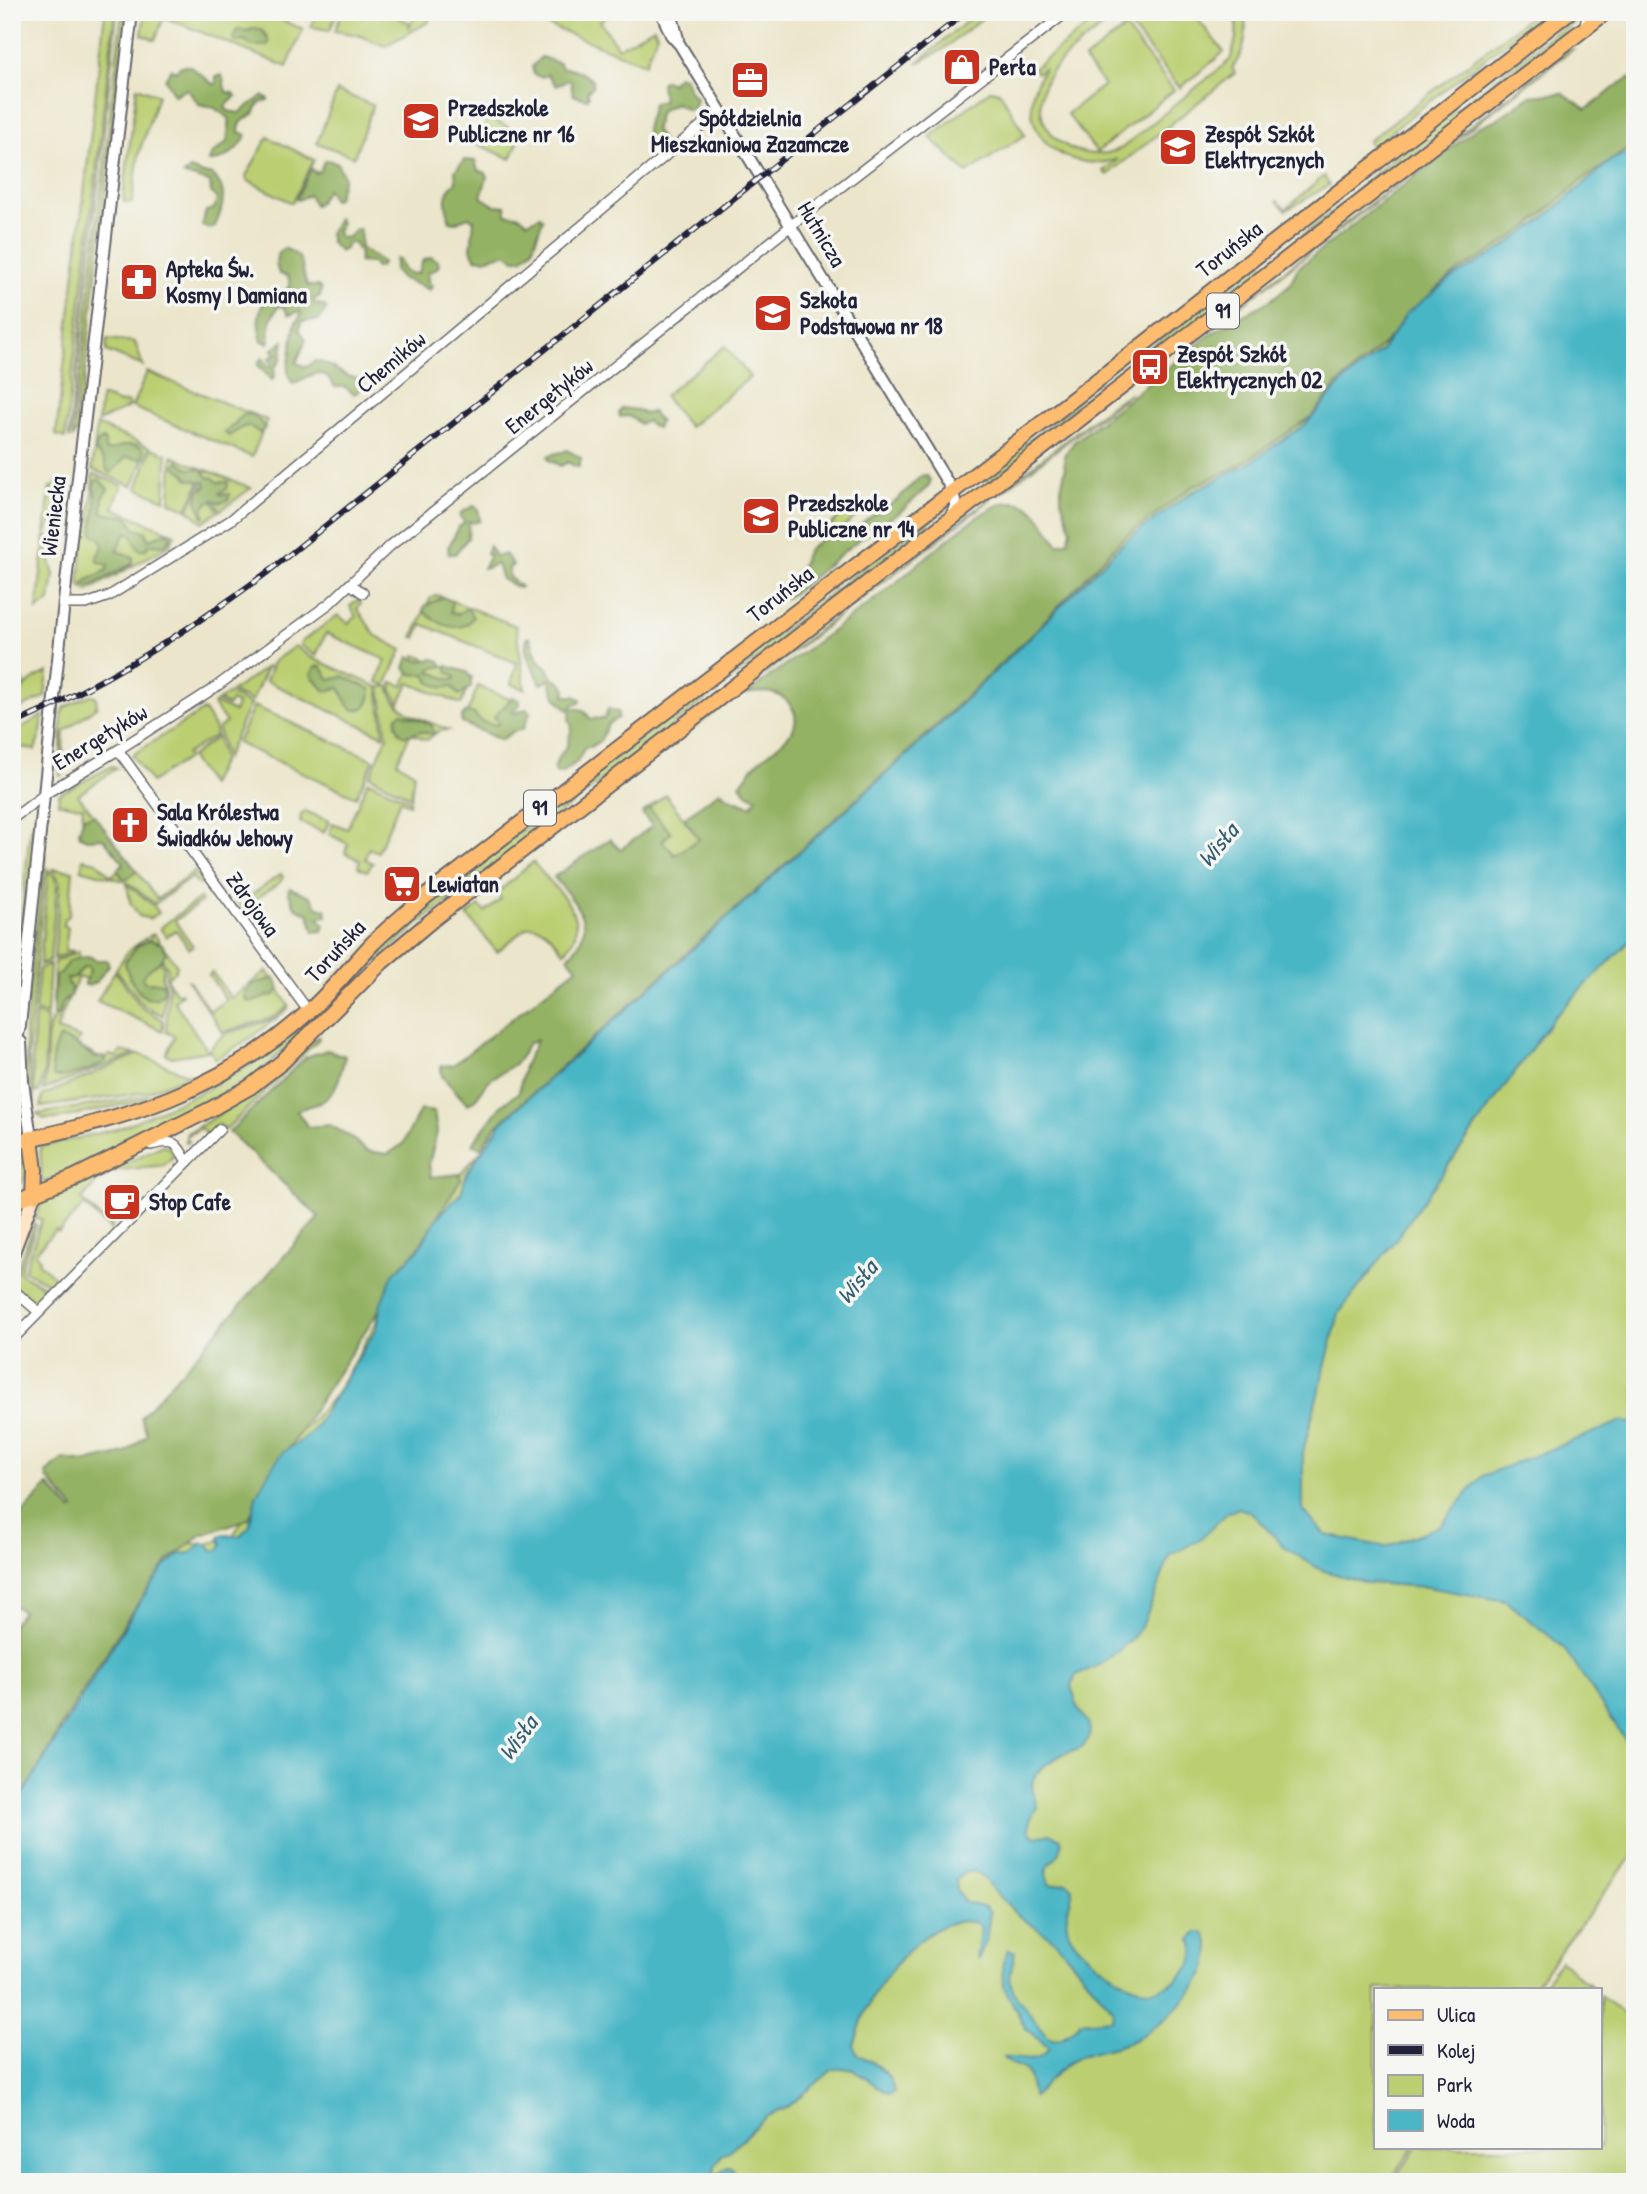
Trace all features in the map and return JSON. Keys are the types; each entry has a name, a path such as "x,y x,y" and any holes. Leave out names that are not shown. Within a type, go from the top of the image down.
{"main road":[{"name":"Toruńska","path":"31,1138 126,1115 193,1089 259,1051 309,1012 384,932 425,897 1261,253 1569,12"},
{"name":"Toruńska","path":"34,1195 211,1109 250,1087 282,1062 382,962 432,919 1606,12"},
{"path":"1261,253 1274,270"},
{"path":"12,1255 34,1195 35,1170 31,1138"},
{"name":"91","path":"12,1143 31,1138"},
{"name":"91","path":"12,1202 34,1195"}],"street":[{"name":"Wieniecka","path":"12,1060 20,1026 64,604 132,12"},
{"name":"Hutnicza","path":"661,12 671,35 680,45 792,225 952,490"},
{"name":"Hutnicza","path":"671,12 680,45"},
{"name":"Energetyków","path":"12,819 44,794 213,689 330,603 390,546 792,225 1067,12"},
{"path":"1583,29 1588,12"},
{"name":"Chemików","path":"64,604 86,604 108,596 231,520 720,110"},
{"path":"950,521 956,504 952,490"},
{"path":"350,584 363,593"},
{"name":"Zdrojowa","path":"118,750 309,1012"},
{"name":"Wieniecka","path":"20,1026 23,1082 31,1138"},
{"path":"187,1162 178,1146 182,1132 211,1109"},
{"path":"12,1340 220,1129"},
{"name":"Toruńska","path":"141,1144 168,1141 178,1146"},
{"path":"12,1289 39,1312"}],"green space":[{"path":"105,12 115,12 65,438 56,435"},
{"path":"117,12 70,438 69,438"},
{"path":"122,12 126,12 78,431 73,437"},
{"path":"145,12 166,12 155,40 142,35"},
{"path":"169,12 261,12 303,29 287,67 166,18"},
{"path":"317,12 337,12 330,30 311,27"},
{"path":"342,12 385,12 409,22 409,29 416,12 428,12 429,22 385,46 358,35 335,31"},
{"path":"523,12 614,12 600,21 618,48 654,27 657,34 645,64 522,15"},
{"path":"978,12 990,12 942,50 917,63"},
{"path":"1105,12 1122,12 1059,63 1046,80 1041,98 1042,115 1048,129 1058,141 1072,149 1088,153 1105,153 1122,148 1230,60 1236,36 1234,12 1244,12 1246,27 1243,49 1232,68 1235,73 1107,175 1103,171 1118,159 1102,163 1069,158 1044,140 1036,127 1032,111 1033,93 1044,68 1037,73 1033,69"},
{"path":"1126,12 1192,12 1224,52 1180,88 1122,16"},
{"path":"1536,12 1545,12 1394,129 1371,154 1373,150 1368,141"},
{"path":"1583,12 1579,19 1486,93 1449,127 1272,260 1379,170"},
{"path":"1125,28 1174,90 1097,152 1067,114 1104,85 1084,60"},
{"path":"238,29 247,31 260,29 266,35 269,43 266,46 252,46 244,40 236,42 233,37"},
{"path":"1569,49 1573,49 1234,311 1234,310"},
{"path":"541,57 593,80 593,86 587,92 587,99 573,95 571,82 568,80 556,86 548,75 534,75 532,67"},
{"path":"181,66 190,66 213,84 216,84 216,77 222,75 226,92 236,96 225,107 228,111 239,113 262,96 268,98 259,103 254,114 241,123 239,132 246,135 244,140 220,160 209,162 211,155 228,141 229,118 213,107 199,104 187,89 174,95 165,79 171,69 176,71"},
{"path":"678,76 684,77 691,94 695,95 693,108 688,110 675,103 660,111 655,130 663,141 656,147 650,146 646,134 647,124 653,103 663,101 661,83 665,80 671,83"},
{"path":"1635,76 1635,144 1581,181 1529,226 1458,271 1436,289 1385,343 1338,384 1311,417 1238,466 1192,487 1121,540 1035,631 904,756 495,1127 481,1148 472,1144 501,1106 519,1092 524,1066 537,1040 527,1044 517,1062 491,1079 475,1099 467,1104 442,1076 441,1066 453,1065 577,968 568,957 582,935 581,916 577,906 554,877 610,839 620,850 652,826 642,813 649,808 671,833 662,841 675,855 699,839 684,818 720,791 729,798 751,806 757,798 747,793 740,785 757,763 789,735 796,719 794,710 778,695 768,692 746,694 888,589 965,525 997,506 1009,502 1027,505 1039,516 1059,545 1068,541 1071,530 1061,499 1061,489 1065,470 1064,455 1074,442 1212,333 1272,299 1289,285 1298,268 1478,127 1497,119 1530,96 1563,93 1586,109"},
{"path":"137,87 158,95 139,153 132,203 124,202 123,198"},
{"path":"990,90 1000,92 1025,135 967,173 930,137"},
{"path":"337,91 373,105 354,157 317,143"},
{"path":"488,118 522,133 511,159 477,144"},
{"path":"1635,128 1635,1852 1533,1988 1374,1988 1374,2148 1413,2148 1389,2182 12,2182 48,1757 42,1747 53,1733 69,1729 136,1605 154,1564 184,1542 204,1545 232,1537 257,1498 276,1459 335,1395 376,1323 378,1301 452,1183 544,1082 1083,563"},
{"path":"268,137 314,160 292,203 247,180 246,176"},
{"path":"327,160 337,163 344,176 337,199 333,200 327,189 318,204 314,205 309,195 296,199 312,169 315,173 320,171"},
{"path":"464,160 475,161 478,170 486,173 481,197 494,205 506,206 506,214 517,215 526,222 540,216 543,219 532,250 522,259 515,259 506,253 485,259 475,258 471,249 474,220 468,217 450,222 446,195 456,182 455,171"},
{"path":"190,169 210,174 220,185 222,205 215,226 211,229 202,226 206,211 214,209 217,199 211,192 210,182 184,175"},
{"path":"1324,176 1329,185 1286,210 1276,200 1286,209"},
{"path":"338,219 341,223 337,233 339,237 347,238 357,229 360,230 361,248 382,262 381,266 376,268 372,263 359,262 360,254 354,243 347,243 345,249 339,251 331,242 329,234"},
{"path":"285,248 298,256 308,286 318,286 321,289 320,297 314,299 314,303 327,309 319,320 302,321 299,329 306,340 296,363 306,367 319,361 363,381 360,390 354,394 345,387 335,387 325,375 320,374 293,384 288,369 295,324 301,315 300,311 289,315 283,306 278,307 271,319 268,343 262,341 259,327 261,307 275,291 281,299 290,284 288,276 279,274 276,259"},
{"path":"431,257 438,261 439,265 428,273 428,281 432,286 430,290 401,278 394,270 396,259 399,259 404,271 418,273 423,260"},
{"path":"1261,262 1266,269 1225,301 1219,294"},
{"path":"1214,298 1220,305 988,483 983,476"},
{"path":"107,339 135,342 143,366 106,351"},
{"path":"284,341 281,359 274,369 275,376 272,380 258,365 259,361 263,358 268,366 271,366 269,358 277,354 272,350"},
{"path":"725,346 750,377 689,427 664,396"},
{"path":"147,372 267,420 252,457 132,407"},
{"path":"1131,393 999,494 996,494 1115,402"},
{"path":"101,396 120,403 128,402 129,405 98,422"},
{"path":"622,408 645,414 652,412 660,421 657,428 647,421 640,424 629,416 620,417"},
{"path":"250,414 265,428 260,433 249,426 229,436 225,433 243,415"},
{"path":"97,425 150,447 132,486 92,469"},
{"path":"102,439 108,451 126,445 144,449 142,459 126,457 111,473 95,451 97,443"},
{"path":"152,448 167,454 165,500 137,488"},
{"path":"567,450 581,458 579,467 568,462 561,466 549,460 548,456"},
{"path":"172,456 205,470 187,509 170,502"},
{"path":"178,461 189,469 202,469 208,477 218,482 228,482 227,489 220,493 230,494 229,499 221,503 214,500 208,502 203,508 203,517 197,500 199,491 206,487 205,482 188,479 174,466"},
{"path":"207,470 251,488 221,510 201,483"},
{"path":"94,474 122,485 113,508 175,534 170,545 88,591 79,583"},
{"path":"925,475 930,480 929,486 899,513 843,552 797,591 785,598 774,598 779,588 801,567 807,551 823,537 832,535 837,539 851,533 874,514 896,501"},
{"path":"57,480 61,481 56,514 45,534 50,487 56,487"},
{"path":"95,480 100,480 108,489 103,497 102,513 128,517 135,529 146,531 148,540 167,532 172,537 165,545 150,544 145,550 139,550 128,532 117,551 133,557 132,564 89,587 83,584 108,569 108,565 97,561 103,547 101,539 93,534"},
{"path":"200,485 219,511 203,522 188,510"},
{"path":"990,498 989,501 659,755 658,753"},
{"path":"861,499 865,509 838,532 831,525 847,508"},
{"path":"950,502 947,508 828,604 417,925 325,1008 407,918"},
{"path":"473,506 478,508 480,521 469,521 468,538 455,554 449,554 448,548 459,527 465,522 460,517 461,513"},
{"path":"45,536 48,536 47,550 54,575 50,601 37,610"},
{"path":"489,546 496,557 505,554 513,565 509,568 509,577 521,587 502,579 497,564 483,568 490,556 486,554"},
{"path":"437,595 516,626 525,689 511,684 517,663 422,624 416,638 413,637 430,599"},
{"path":"443,597 452,602 451,612 458,614 467,608 473,617 468,623 449,626 423,611 425,606"},
{"path":"359,599 361,603 357,608 375,635 402,650 386,685 377,682 386,660 326,633 316,656 300,645 338,615 348,623 356,617 350,606"},
{"path":"530,637 538,660 547,667 553,678 563,684 566,689 565,696 581,699 580,703 571,708 583,710 591,719 605,718 608,709 618,712 618,718 608,724 600,741 585,747 577,762 561,773 554,769 567,746 572,727 569,719 571,712 557,698 550,680 541,684 526,651 527,638"},
{"path":"295,646 312,658 378,687 384,736 266,681 273,662"},
{"path":"416,655 472,677 461,704 409,683 400,703 392,691 392,682 403,686"},
{"path":"409,657 419,661 440,661 443,666 430,669 431,672 451,680 455,679 455,676 447,672 447,666 467,672 471,678 471,687 459,695 452,686 443,688 430,683 426,674 407,671 405,668"},
{"path":"321,666 330,680 343,676 369,688 371,694 367,705 354,710 347,704 340,688 325,691 311,675 315,667"},
{"path":"267,667 252,701 231,692"},
{"path":"48,672 45,697 12,712 12,684 23,678 22,689"},
{"path":"389,686 392,696 404,710 449,730 439,731 427,740 411,733 397,762 414,773 411,797 370,776 387,737 380,687"},
{"path":"478,686 512,700 499,732 465,718"},
{"path":"228,694 250,704 226,758 218,729 226,722 213,705 215,703 234,712 237,704 231,701 228,706 218,701"},
{"path":"90,695 96,696 97,706 64,732 60,776 62,712 65,707"},
{"path":"513,697 520,701 520,705 513,710 514,713 527,709 530,713 523,729 512,732 501,740 462,723 461,718 466,712 474,714 482,722 497,725 499,723 494,717"},
{"path":"254,706 374,760 356,797 237,743"},
{"path":"204,710 216,735 186,754 188,758 151,782 132,755"},
{"path":"402,713 431,724 434,733 421,731 405,736 400,733 396,724 397,716"},
{"path":"43,715 35,750 20,747 12,750 12,733"},
{"path":"217,737 223,759 210,785 190,757"},
{"path":"112,766 117,768 78,795 94,815 84,817 82,824 83,807 58,803 59,794"},
{"path":"368,781 410,800 409,804 400,800 378,852 369,848 365,859 373,863 367,871 358,867 360,860 345,853 348,844 329,834 333,823 347,829"},
{"path":"666,795 699,839 675,855 662,841 670,833 649,808"},
{"path":"305,811 329,821 324,833 300,822"},
{"path":"94,815 136,870 128,879 123,878 117,870 124,863 103,838 87,839 80,836 84,817"},
{"path":"36,826 25,926 20,932 30,828"},
{"path":"46,856 28,1056 35,1103 32,1104 27,1076 25,1033 43,857"},
{"path":"83,859 97,862 111,876 118,871 123,878 136,870 157,899 195,871 202,882 199,885 192,877 155,904 127,882 81,869"},
{"path":"533,862 569,905 576,928 573,940 564,952 544,930 533,926 527,927 497,952 467,915 479,906 485,912 501,899 497,893"},
{"path":"48,869 57,885 50,960 40,965"},
{"path":"53,869 73,871 69,916 64,919 63,925 68,928 65,950 74,951 54,959 60,883"},
{"path":"281,874 283,877 280,882 242,909 235,900 237,893 241,893 246,899"},
{"path":"127,884 159,913 149,919 139,916 130,902"},
{"path":"290,888 310,896 318,907 326,909 327,916 318,917 324,925 322,931 314,932 309,914 295,907 288,891"},
{"path":"200,898 202,901 175,921 193,946 189,949 176,930 166,937 160,928"},
{"path":"154,934 177,965 176,970 166,978 167,967 149,936"},
{"path":"146,938 164,967 162,978 166,987 163,1016 144,1006 116,969 128,951"},
{"path":"150,940 162,944 166,952 142,978 145,982 163,983 164,992 151,999 144,996 133,984 125,962 137,946"},
{"path":"79,951 78,961 97,963 88,981 78,977 61,1017 53,1016 54,962"},
{"path":"89,956 96,960 107,960 109,965 97,981 89,986 84,984 90,971 88,966 75,977 67,979 71,989 70,997 62,1002 58,1015 53,1015 55,976 61,973 68,961"},
{"path":"50,964 47,1015 35,1011 39,969"},
{"path":"115,971 142,1008 163,1020 163,1031 97,1001"},
{"path":"267,971 289,1006 274,1017 223,1032 187,979 210,1011 226,1000 209,975 212,972 231,998"},
{"path":"166,978 177,994 181,992 174,1001 208,1051 172,1057 166,1054 175,1036 166,1032 169,987"},
{"path":"275,978 279,989 275,995 253,1002 247,1001 244,995 253,984"},
{"path":"35,1014 47,1018 44,1074 39,1092 35,1093 32,1060"},
{"path":"52,1019 60,1020 57,1030 80,1038 76,1045 105,1061 109,1055 117,1057 121,1051 135,1054 43,1090"},
{"path":"275,1019 216,1059 209,1049 224,1034"},
{"path":"305,1026 306,1029 257,1074 227,1093 42,1183 40,1147 120,1128 199,1093 249,1066"},
{"path":"318,1036 319,1039 225,1130 219,1124 206,1135 201,1128 186,1136 255,1089"},
{"path":"61,1038 72,1042 95,1058 104,1057 106,1061 80,1072 54,1077 52,1058"},
{"path":"327,1050 345,1056 335,1087 328,1097 320,1103 297,1111 308,1127 330,1125 367,1151 388,1154 403,1144 420,1110 434,1112 437,1132 429,1164 431,1177 459,1174 461,1179 287,1451 248,1519 201,1535 168,1561 132,1611 63,1723 12,1816 12,1750 15,1743 12,1740 12,1625 23,1611 12,1605 12,1526 48,1485 71,1510 74,1509 47,1478 46,1473 63,1459 86,1462 125,1453 147,1435 141,1417 319,1217 229,1132 306,1057"},
{"path":"139,1054 189,1075 147,1092 41,1107 42,1096"},
{"path":"153,1095 154,1098 57,1119 44,1119 37,1114"},
{"path":"163,1145 172,1149 173,1157 164,1165 112,1171 95,1184 82,1200 105,1222 109,1218 111,1230 84,1205 59,1232 55,1230 35,1253 40,1259 38,1262 60,1282 56,1287 24,1271 42,1219 35,1218 42,1203 51,1194"},
{"path":"12,1158 22,1161 26,1172 23,1182 12,1188"},
{"path":"34,1223 36,1225 20,1271 22,1275 52,1290 44,1298 35,1301 16,1288 13,1280"},
{"path":"1561,1961 1593,1988 1540,1988"},
{"path":"1602,1997 1635,2025 1635,2182 1392,2182 1417,2148 1602,2148"}],"water":[{"name":"Wisła","path":"1635,150 1635,936 1554,1017 1394,1242 1339,1313 1303,1452 1303,1511 1326,1535 1386,1547 1440,1526 1482,1476 1620,1422 1635,1423 1635,1754 1563,1647 1506,1601 1426,1587 1367,1583 1321,1570 1287,1549 1251,1513 1239,1508 1227,1513 1200,1539 1170,1556 1143,1624 1131,1640 1102,1664 1076,1675 1071,1685 1078,1709 1089,1724 1090,1737 1082,1747 1063,1754 1044,1766 1035,1776 1032,1788 1037,1807 1030,1820 1029,1831 1036,1837 1050,1834 1061,1839 1059,1853 1049,1866 1047,1877 1050,1885 1067,1883 1073,1888 1067,1914 1068,1930 1081,1948 1103,1968 1128,1984 1150,1990 1158,1989 1176,1980 1190,1965 1194,1957 1191,1940 1197,1932 1203,1932 1209,1947 1208,1962 1190,1994 1161,2022 1127,2043 1084,2055 1070,2062 1033,2097 1026,2071 1003,2058 1039,2058 1049,2048 1026,2029 1004,1987 1003,1962 1008,1949 1015,1952 1010,1976 1014,1992 1041,2030 1052,2039 1064,2037 1080,2022 1112,2019 1113,2010 1054,1940 1020,1917 976,1872 965,1872 956,1881 957,1890 964,1902 986,1908 990,1913 986,1940 978,1960 976,1957 981,1928 977,1923 960,1921 944,1926 927,1935 898,1962 885,1978 863,2017 854,2045 857,2054 886,2074 894,2092 889,2094 853,2070 832,2070 787,2108 767,2116 731,2150 722,2155 714,2172 717,2175 728,2167 733,2169 731,2182 12,2182 12,1812 140,1601 165,1567 180,1554 191,1553 202,1543 208,1544 213,1550 219,1550 222,1544 219,1537 221,1535 239,1536 249,1527 256,1496 270,1470 283,1452 308,1436 316,1426 377,1328 381,1303 393,1274 418,1250 438,1217 461,1193 467,1173 502,1122 931,733 1124,542 1190,493 1246,465 1306,424 1342,383 1382,350 1407,313 1453,277 1495,253 1538,223 1613,159"}],"railway":[{"path":"12,725 80,692 145,655 208,615 269,571 966,12"}],"place":[{"name":"Perła","path":"962,67"},
{"name":"Spółdzielnia Mieszkaniowa Zazamcze","path":"750,80"},
{"name":"Przedszkole Publiczne nr 16","path":"421,121"},
{"name":"Zespół Szkół Elektrycznych","path":"1178,147"},
{"name":"Apteka Św. Kosmy I Damiana","path":"139,282"},
{"name":"Szkoła Podstawowa nr 18","path":"773,313"},
{"name":"Zespół Szkół Elektrycznych 02","path":"1150,367"},
{"name":"Przedszkole Publiczne nr 14","path":"761,516"},
{"name":"Sala Królestwa Świadków Jehowy","path":"130,825"},
{"name":"Lewiatan","path":"402,884"},
{"name":"Stop Cafe","path":"122,1202"}]}
